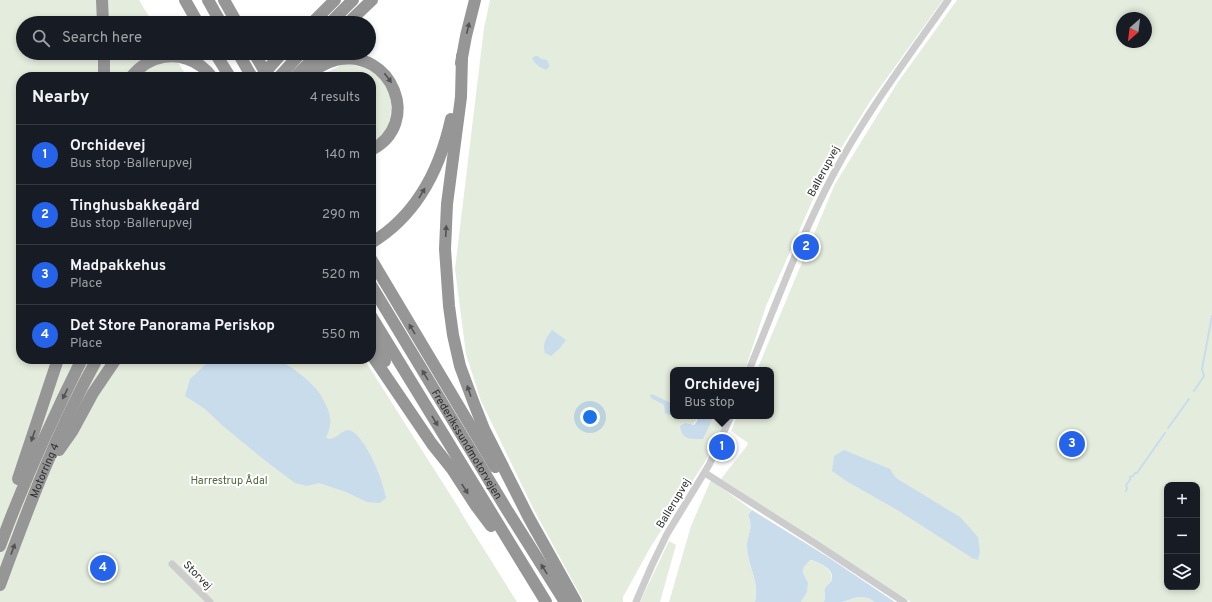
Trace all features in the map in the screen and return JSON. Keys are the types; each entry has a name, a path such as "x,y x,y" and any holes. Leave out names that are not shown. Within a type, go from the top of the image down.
{"highway":[{"path":"102,0 103,16"},
{"path":"185,0 194,16"},
{"path":"208,0 217,16"},
{"path":"224,0 234,16"},
{"path":"319,16 335,0"},
{"path":"337,16 354,0"},
{"path":"355,16 372,0"},
{"path":"376,240 402,218 418,199 432,176 442,152 449,130 462,56 475,0"},
{"path":"462,56 461,96 447,204 445,250 449,306 453,335 460,366 484,429 529,518 576,602"},
{"path":"104,60 104,72"},
{"path":"135,72 152,60"},
{"path":"190,60 201,66 207,72"},
{"path":"219,60 227,72"},
{"path":"242,60 249,72"},
{"path":"258,60 265,72"},
{"path":"265,72 276,60"},
{"path":"283,72 294,60"},
{"path":"302,72 313,60"},
{"path":"308,72 336,60"},
{"path":"360,60 375,66 385,74 396,92 398,103 394,127 387,138 376,148"},
{"path":"376,268 514,497 529,518"},
{"name":"Frederikssundmotorvejen","path":"376,293 507,510 565,602"},
{"name":"Frederikssundmotorvejen","path":"376,324 546,602"},
{"path":"376,346 476,506 529,574"},
{"path":"376,361 432,444 452,469"},
{"path":"0,530 56,364"},
{"name":"Motorring 4","path":"0,546 30,469 80,364"},
{"name":"Motorring 4","path":"0,585 42,474 94,364"},
{"path":"42,474 73,430 93,393 113,364"}],"street":[{"name":"Ballerupvej","path":"750,367 794,259 833,174 861,127 948,0"},
{"name":"Ballerupvej","path":"636,602 667,534 705,473 730,419"},
{"path":"705,473 904,602"},
{"name":"Storvej","path":"172,564 210,602"}],"green space":[{"name":"Harrestrup Ådal","path":"0,0 139,0 149,16 16,16 16,60 176,60 184,72 16,72 16,364 367,364 517,602 0,602"},
{"path":"490,0 943,0 871,100 822,179 766,306 746,367 670,367 670,419 697,419 693,424 681,432 712,419 726,419 711,452 650,548 623,597 623,602 584,602 533,508 481,401 466,354 455,269 484,28"},
{"path":"957,0 1212,0 1212,602 911,602 721,479 748,443 731,431 736,419 774,419 774,367 758,367 835,184 898,82"},
{"path":"344,64 357,66 372,72 327,72"},
{"path":"376,75 385,82 391,95 389,124 387,130 376,141"},
{"path":"711,480 752,510 748,515 750,520 750,528 747,546 756,586 755,602 669,602 691,526"},
{"path":"669,541 676,545 660,602 640,602"},
{"path":"809,560 821,564 830,572 832,579 824,594 824,602 801,602 807,588 807,582 803,574 804,567"},
{"path":"858,597 868,598 875,602 842,602"}],"water":[{"path":"535,56 547,60 550,66 546,70 540,67 532,58"},
{"path":"552,330 566,340 551,356 545,353 544,344 546,338"},
{"path":"286,364 292,368 318,391 324,402 330,416 329,428 326,437 328,439 333,438 347,430 352,431 362,441 377,469 386,498 380,503 367,502 346,492 319,483 307,486 295,483 263,459 205,409 185,396 190,379 205,365"},
{"path":"652,394 670,403 670,415 665,413 664,405 651,398 650,395"},
{"path":"697,419 712,420 703,439 687,438 681,431 680,426 685,423 694,425"},
{"path":"844,450 890,469 896,478 960,517 978,537 980,552 978,560 972,558 899,511 848,482 832,471 834,456"},
{"path":"752,510 828,557 895,602 875,602 868,598 858,597 842,602 824,602 825,589 832,579 832,575 828,568 810,560 804,567 803,573 808,583 807,592 801,602 755,602 756,586 747,546 750,528 750,520 748,515"}],"waterway":[{"path":"1194,391 1204,376 1202,369 1212,316"},
{"path":"1168,428 1189,399"},
{"path":"1126,491 1126,485 1130,480 1130,477 1137,473 1165,433"}],"place":[{"name":"Tinghusbakkegård","path":"806,247"},
{"name":"Madpakkehus","path":"1072,444"},
{"name":"Orchidevej","path":"722,447"},
{"name":"Det Store Panorama Periskop","path":"103,568"}]}
